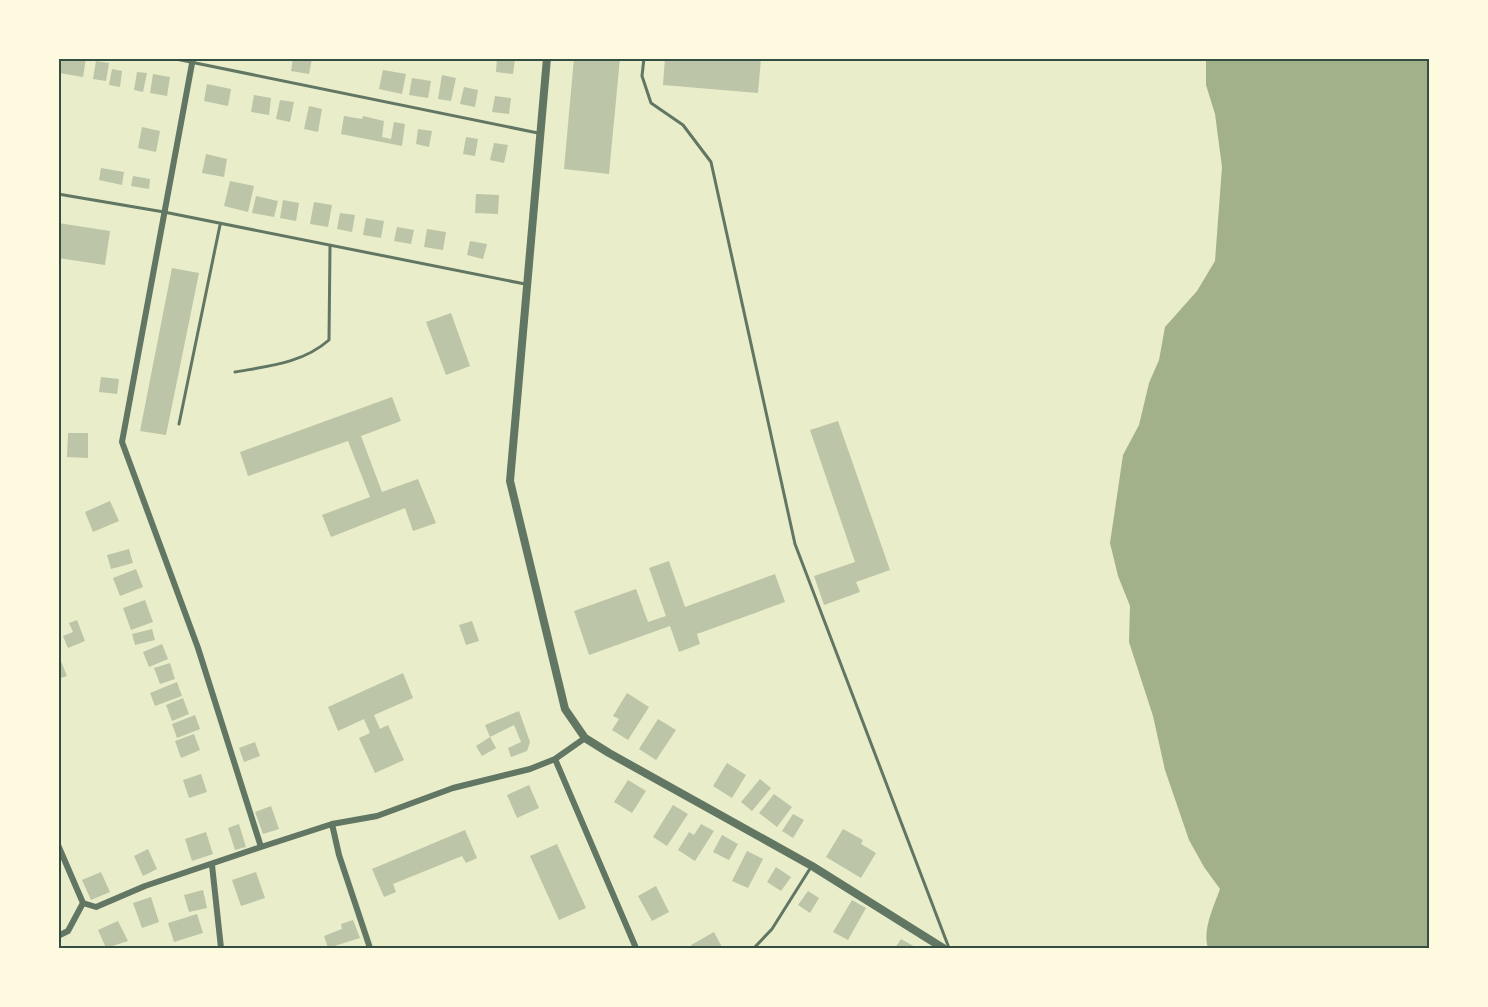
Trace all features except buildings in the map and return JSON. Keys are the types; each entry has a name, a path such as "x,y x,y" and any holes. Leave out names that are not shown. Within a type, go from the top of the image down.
{"street":[{"path":"547,58 510,481 565,709 585,738 812,866 943,948"},
{"path":"192,61 122,442 198,648 261,847"},
{"path":"58,845 83,903 96,908 144,886 332,824 377,816 453,788 530,769 555,759 585,738"},
{"path":"555,759 636,948"},
{"path":"332,824 339,855 370,948"},
{"path":"212,865 220,948"},
{"path":"58,936 68,932 83,903"}],"lane":[{"path":"171,58 540,133"},
{"path":"644,58 642,76 651,103 683,125 711,162 795,544 949,948"},
{"path":"58,195 164,212 220,225 527,284"},
{"path":"179,424 220,225"},
{"path":"235,372 292,361 317,351 329,340 330,246"},
{"path":"754,948 772,929 812,866"}],"shaded area":[{"path":"1206,59 1429,59 1429,948 1208,948 1206,934 1220,889 1189,840 1165,770 1153,716 1129,642 1130,606 1118,576 1110,543 1123,455 1139,425 1149,383 1159,360 1165,327 1197,291 1215,261 1222,167 1215,114 1206,85"}]}
